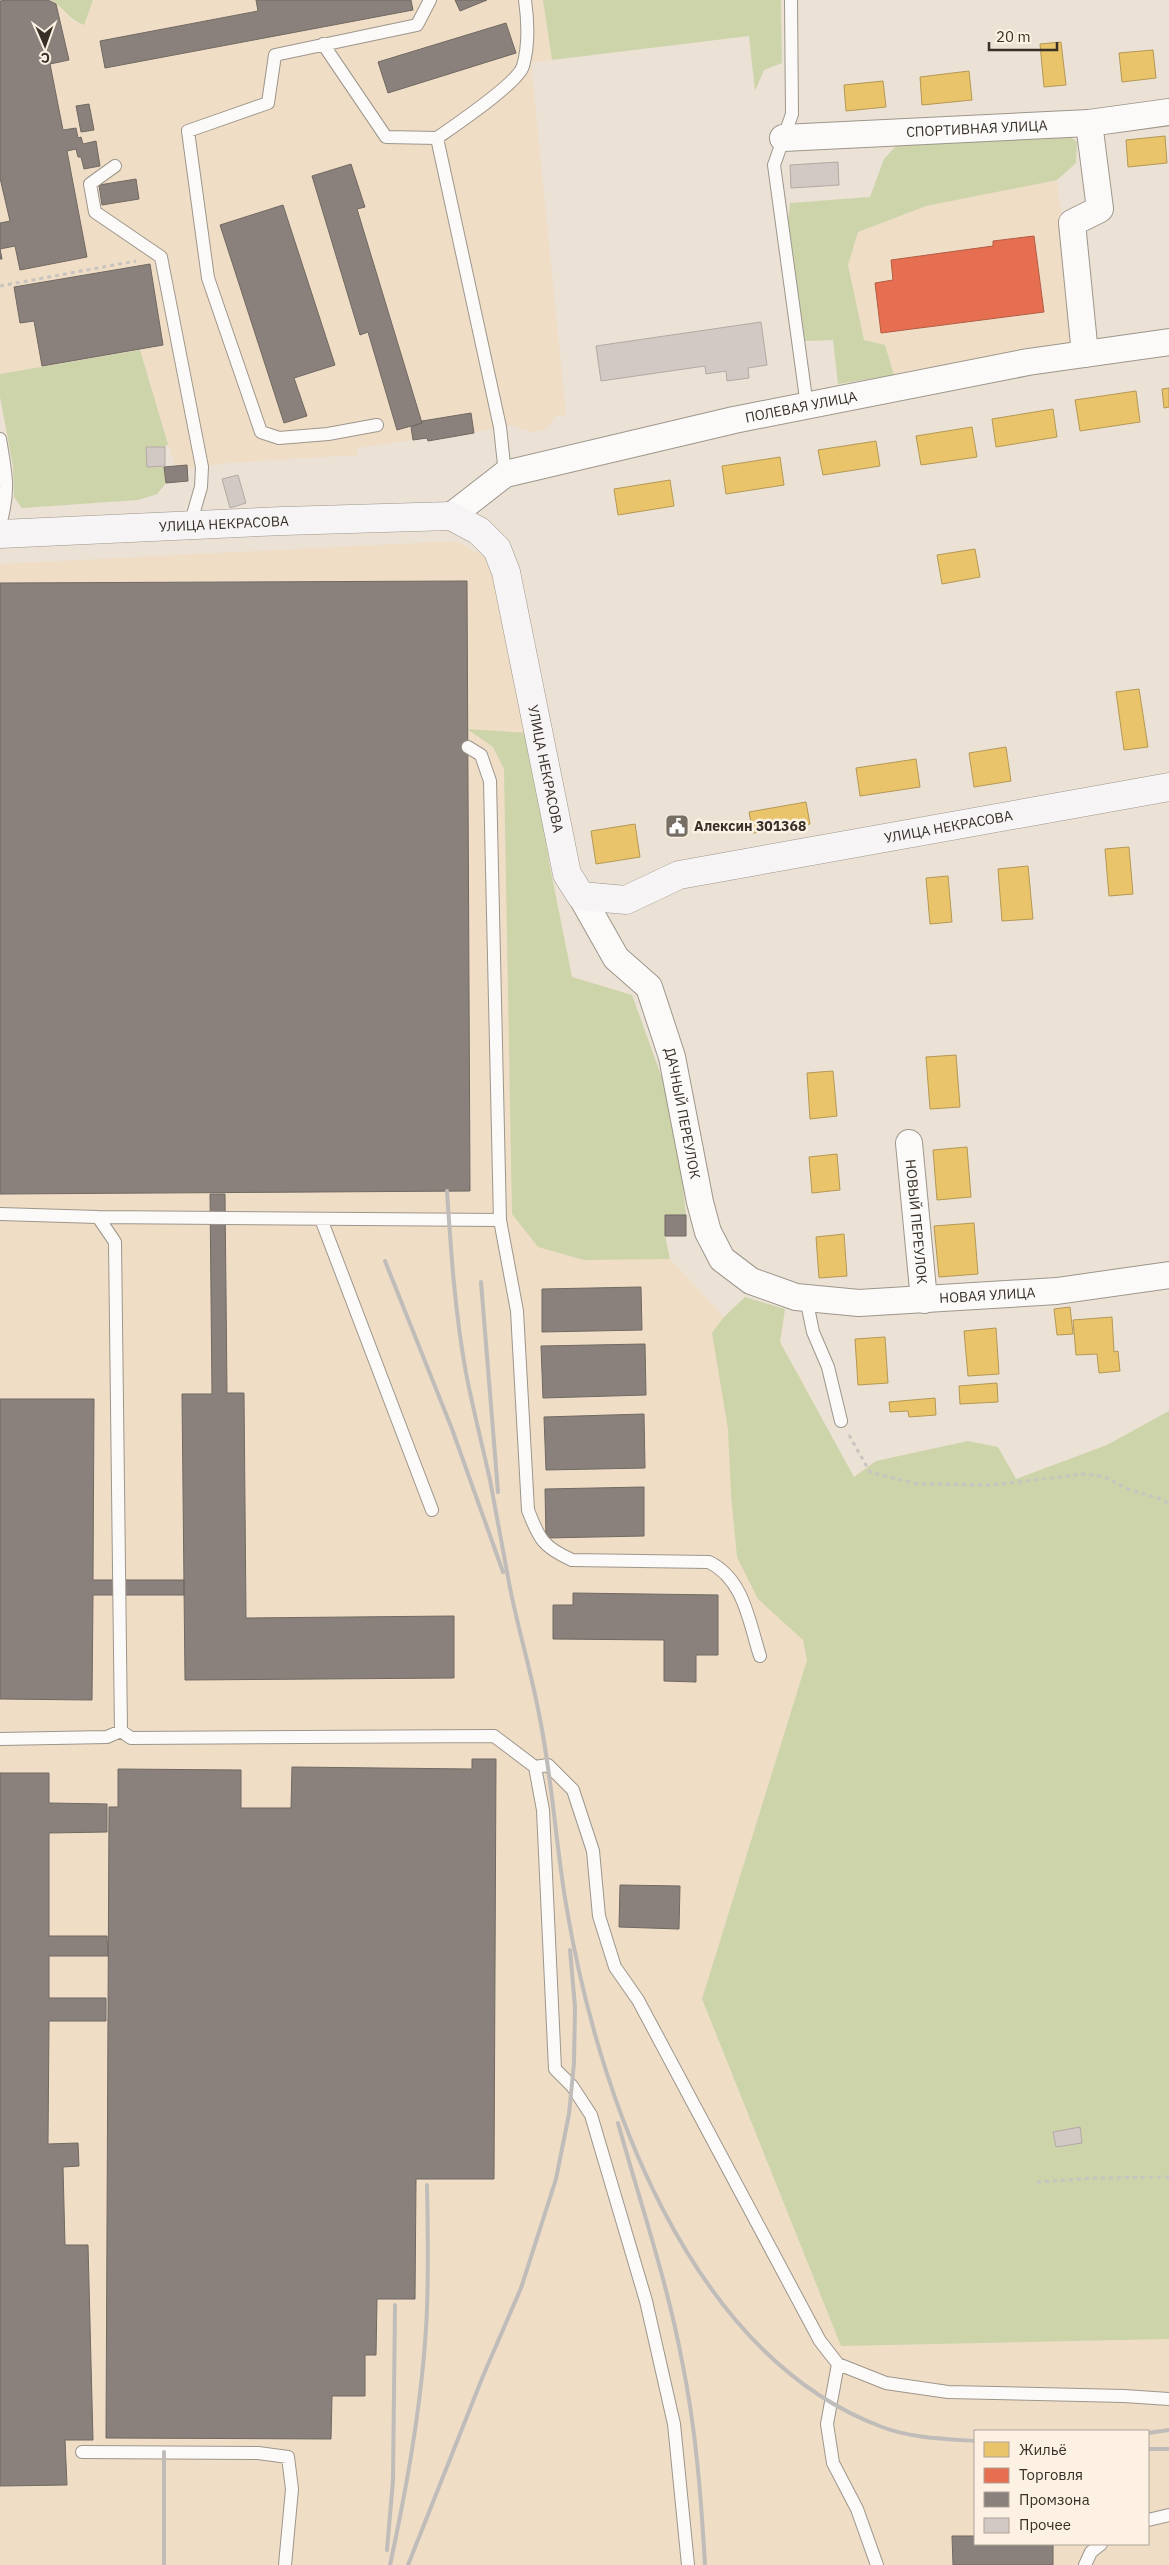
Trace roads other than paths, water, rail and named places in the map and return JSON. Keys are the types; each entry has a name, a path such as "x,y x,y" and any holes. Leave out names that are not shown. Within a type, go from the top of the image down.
{"main road":[{"name":"УЛИЦА НЕКРАСОВА","path":"0,534 451,516 479,530 497,549 506,572 567,874 582,896 626,900 679,874 1169,787"}],"street":[{"name":"СПОРТИВНАЯ УЛИЦА","path":"784,138 1090,122 1169,112"},
{"path":"1085,354 1072,223 1100,209 1090,122"},
{"name":"ПОЛЕВАЯ УЛИЦА","path":"451,516 505,474 734,420 1028,362 1169,342"},
{"name":"ДАЧНЫЙ ПЕРЕУЛОК","path":"582,896 616,958 649,987 672,1057 700,1202 708,1232 722,1259 751,1281 806,1298"},
{"name":"НОВЫЙ ПЕРЕУЛОК","path":"909,1143 924,1300"},
{"name":"НОВАЯ УЛИЦА","path":"806,1298 859,1303 924,1300 1058,1291 1169,1274"}],"lane":[{"path":"377,425 328,434 279,438 261,432 208,278 188,131 268,103 275,55 417,25 430,0"},
{"path":"323,44 386,137 437,138 494,97 522,68 528,22 525,0"},
{"path":"791,0 792,114 774,165 807,406"},
{"path":"437,138 500,427 505,474"},
{"path":"115,166 90,184 95,212 162,257 202,467 201,487 190,525"},
{"path":"0,439 7,483 7,500 0,525"},
{"path":"468,747 482,755 490,781 500,1220 517,1311 528,1510 538,1537 554,1552 572,1560 709,1562 721,1568 739,1589 760,1656"},
{"path":"0,1214 98,1217 500,1220"},
{"path":"98,1217 115,1242 121,1731"},
{"path":"321,1219 432,1510"},
{"path":"806,1298 813,1332 828,1367 841,1421"},
{"path":"0,1739 107,1737 121,1731"},
{"path":"121,1731 131,1738 494,1736 535,1767 543,1810 555,2069 572,2086 592,2115 646,2301 674,2424 688,2565"},
{"path":"535,1767 548,1765 573,1790 593,1851 599,1916 615,1967 638,2000 820,2341 838,2364 886,2383 948,2392 1169,2399"},
{"path":"838,2364 827,2424 833,2463 857,2509 877,2565"},
{"path":"82,2452 258,2453 288,2457 292,2489 285,2565"},
{"path":"1149,2520 1169,2515"},
{"path":"1085,2565 1091,2552 1100,2545"}],"railway":[{"path":"447,1191 454,1282 462,1350 490,1480 510,1588 543,1733 566,1904 580,1977 601,2055 628,2133 663,2209 704,2279 755,2341 814,2391 882,2427 916,2436 974,2441"},
{"path":"385,1261 452,1429 503,1572"},
{"path":"481,1282 498,1492"},
{"path":"408,2565 483,2376 521,2288 556,2179 569,2114 574,2063 575,2007 570,1950"},
{"path":"618,2123 661,2271 682,2361 697,2463 705,2565"},
{"path":"390,2565 413,2448 424,2359 428,2293 427,2185"},
{"path":"387,2550 393,2480 395,2305"},
{"path":"1149,2433 1169,2430"},
{"path":"1149,2449 1169,2449"},
{"path":"164,2452 164,2565"}],"place":[{"name":"Алексин 301368","path":"677,826"}]}
